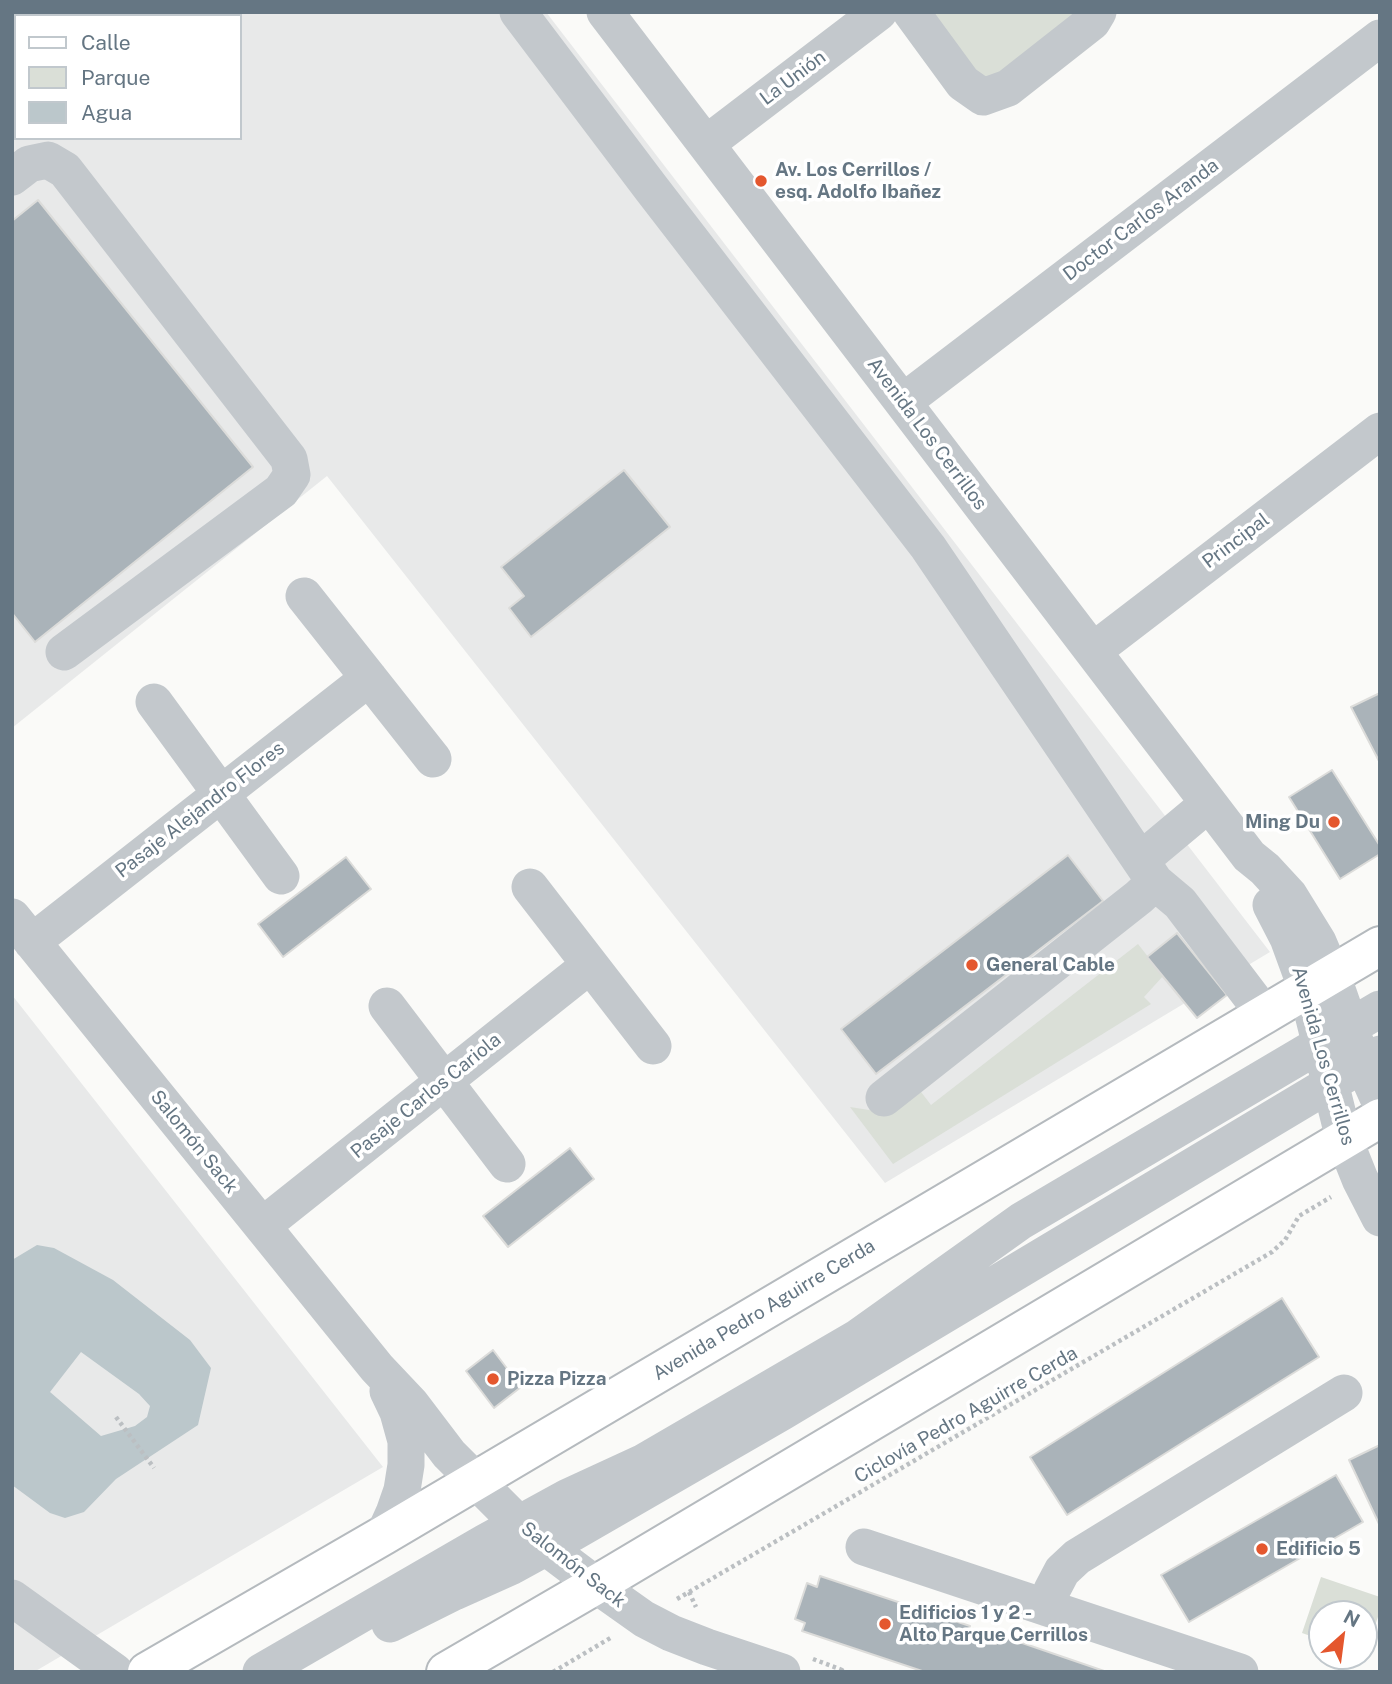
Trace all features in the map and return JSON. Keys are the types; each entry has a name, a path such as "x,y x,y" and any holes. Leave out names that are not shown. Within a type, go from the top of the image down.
{"main road":[{"name":"Avenida Pedro Aguirre Cerda","path":"147,1672 384,1535 1380,946"},
{"path":"446,1672 1380,1118"}],"street":[{"path":"518,12 928,547 1148,871 1180,904 1265,1015"},
{"name":"Avenida Los Cerrillos","path":"606,12 1208,804 1249,856 1289,895 1318,942 1319,983 1371,1059 1380,1102"},
{"name":"La Unión","path":"706,144 879,12"},
{"path":"911,12 963,83 983,97 1008,88 1092,22 1098,12"},
{"name":"Doctor Carlos Aranda","path":"903,402 1380,38"},
{"path":"12,177 29,164 48,160 65,170 289,459 292,475 281,491 64,652"},
{"name":"Principal","path":"1093,651 1380,431"},
{"path":"304,596 433,759"},
{"name":"Pasaje Alejandro Flores","path":"22,929 221,794 369,678"},
{"path":"154,702 281,876"},
{"path":"884,1098 1139,897 1148,871 1208,804"},
{"path":"530,887 653,1046"},
{"name":"Salomón Sack","path":"22,929 377,1368 411,1404 449,1454 519,1524 547,1548 644,1619 707,1647 782,1672"},
{"name":"Pasaje Carlos Cariola","path":"262,1226 590,965"},
{"path":"387,1006 507,1164"},
{"path":"261,1672 568,1497 645,1462 858,1338 1021,1222 1350,1027"},
{"name":"Avenida Los Cerrillos","path":"1350,1027 1329,1084 1344,1139 1360,1179 1380,1217"},
{"path":"303,1672 424,1606 547,1548 794,1405 1371,1059"},
{"name":"Salomón Sack","path":"377,1368 398,1412 406,1441 402,1490 384,1535"},
{"path":"1047,1608 1052,1590 1062,1571 1077,1557 1344,1393"},
{"path":"864,1547 1240,1672"},
{"path":"12,1598 115,1672"}],"path":[{"name":"Ciclovía Pedro Aguirre Cerda","path":"553,1672 1272,1252 1285,1240 1299,1216 1360,1179"},
{"path":"116,1417 155,1468"}],"shaded area":[{"path":"12,12 546,12 1270,952 885,1183 327,476 12,728"},
{"path":"12,995 383,1467 34,1672 12,1672"}],"green space":[{"path":"924,12 1086,12 996,84 975,79"},
{"path":"1138,944 1163,976 1144,997 1151,1004 893,1164 850,1107 888,1113 918,1088 931,1105"},
{"path":"1321,1577 1380,1597 1380,1611 1378,1617 1378,1600 1313,1600"},
{"path":"1308,1615 1308,1635 1302,1633"}],"water":[{"path":"37,1245 54,1248 113,1280 190,1340 211,1368 198,1425 116,1479 84,1512 65,1518 50,1513 12,1485 12,1260","holes":["81,1352 139,1394 150,1406 147,1417 135,1426 101,1436 50,1392"]}],"building":[{"path":"38,200 253,467 35,642 12,613 12,221"},
{"path":"624,470 670,527 531,637 509,608 524,596 501,567"},
{"path":"1380,693 1380,763 1351,707"},
{"name":"Ming Du","path":"1332,770 1380,846 1380,854 1340,879 1289,797"},
{"name":"General Cable","path":"1068,855 1103,901 876,1074 841,1029"},
{"path":"346,857 371,889 283,957 258,924"},
{"name":"General Cable","path":"1177,933 1227,995 1197,1018 1147,957"},
{"path":"570,1148 594,1179 508,1247 483,1216"},
{"path":"1282,1298 1319,1357 1067,1515 1030,1457"},
{"name":"Pizza Pizza","path":"493,1350 521,1387 494,1408 466,1371"},
{"path":"1380,1445 1380,1526 1349,1460"},
{"name":"Edificio 5","path":"1336,1475 1363,1522 1189,1622 1161,1575"},
{"name":"Edificios 1 y 2 - Alto Parque Cerrillos","path":"820,1576 970,1626 967,1634 996,1644 999,1635 1107,1672 925,1672 802,1631 805,1623 795,1619 807,1583 817,1587"}],"place":[{"name":"Av. Los Cerrillos / esq. Adolfo Ibañez","path":"761,181"},
{"name":"Ming Du","path":"1334,822"},
{"name":"General Cable","path":"972,965"},
{"name":"Pizza Pizza","path":"493,1379"},
{"name":"Edificio 5","path":"1262,1549"},
{"name":"Edificios 1 y 2 - Alto Parque Cerrillos","path":"885,1624"}]}
